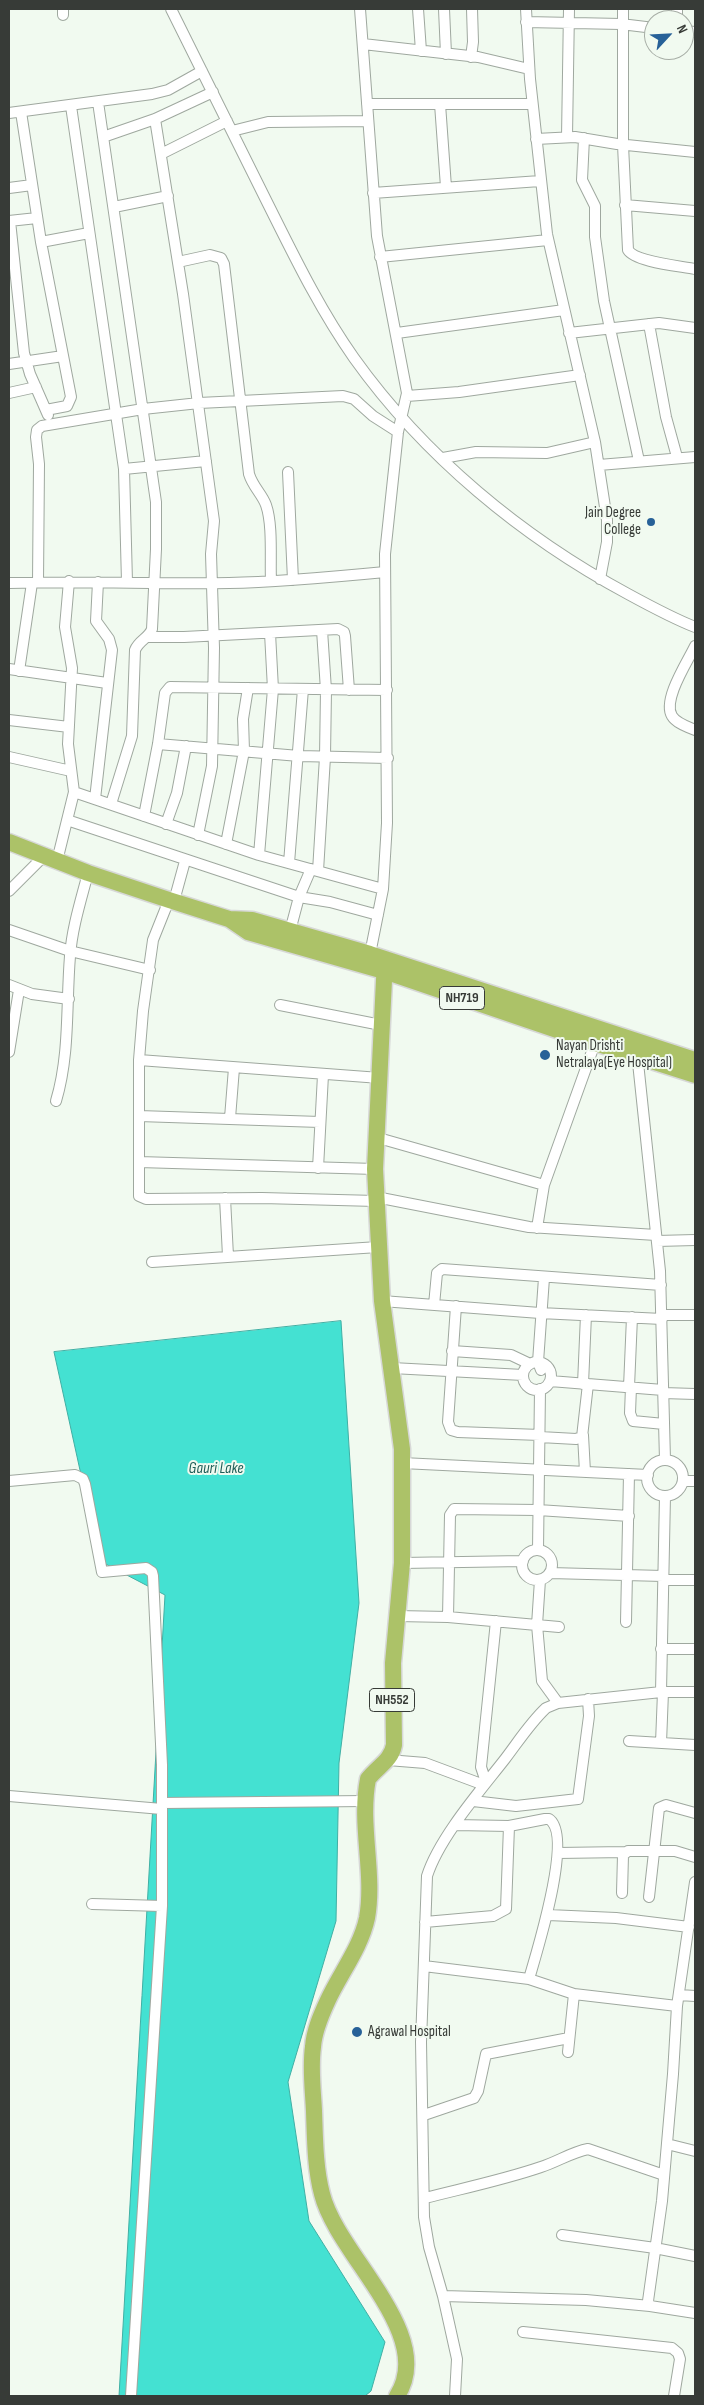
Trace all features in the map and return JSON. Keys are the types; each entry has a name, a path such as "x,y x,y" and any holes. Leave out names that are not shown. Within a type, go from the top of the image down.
{"highway":[{"name":"NH719","path":"9,842 88,874 229,919 252,920 290,931 380,961 637,1049 695,1075"},
{"name":"NH719","path":"229,919 248,932 380,961 595,1043 695,1060"},
{"name":"NH552","path":"380,961 380,1078 375,1137 378,1247 382,1301 400,1426 402,1463 402,1563 392,1701 394,1745 388,1760"},
{"path":"388,1760 368,1779 366,1801 368,1900 366,1919 360,1938 327,2001 317,2026 313,2047 316,2148 322,2194 329,2214 349,2250 394,2318 403,2337 407,2354 407,2370 403,2387 398,2396"}],"street":[{"path":"171,9 294,255 331,321 353,357 402,419 442,458 501,510 558,552 600,579 695,627"},
{"path":"360,9 373,193 380,257 397,333 407,396 398,432 384,572 388,758 383,889 378,915 380,961"},
{"path":"418,9 421,51"},
{"path":"444,9 446,54"},
{"path":"471,57 474,42 472,9"},
{"path":"526,9 532,104 548,240 599,465 607,530 600,579"},
{"path":"567,137 569,9"},
{"path":"623,9 621,24 626,245 630,254 644,259 695,269"},
{"path":"526,22 621,24 644,27"},
{"path":"363,44 471,57 529,69"},
{"path":"9,113 71,106 168,90 202,71"},
{"path":"103,137 155,119 213,92"},
{"path":"98,102 143,409 156,519 152,629 137,645 135,650 132,736 111,804"},
{"path":"367,104 532,104"},
{"path":"440,104 446,188"},
{"path":"71,106 124,470 127,582"},
{"path":"21,112 41,242 70,402 68,406 46,410"},
{"path":"155,119 178,262 214,521 211,776 198,835"},
{"path":"161,154 227,121"},
{"path":"232,131 268,122 368,121"},
{"path":"584,138 582,180 595,206 595,237 604,301 639,461"},
{"path":"536,139 584,138 695,152"},
{"path":"373,193 540,181"},
{"path":"9,188 32,185"},
{"path":"114,207 168,196"},
{"path":"625,205 695,212"},
{"path":"37,218 9,221 26,362 52,423"},
{"path":"41,242 89,232"},
{"path":"380,257 548,240"},
{"path":"178,262 210,255 221,258 252,484 263,499 268,513 271,581"},
{"path":"397,333 564,310"},
{"path":"569,332 670,323 695,328"},
{"path":"649,324 666,417 677,457"},
{"path":"9,364 63,356"},
{"path":"407,396 460,392 580,375"},
{"path":"9,393 36,387"},
{"path":"107,683 73,680 14,670 35,582 39,478 37,430 42,426 52,423 143,409 241,400 343,396 354,399 373,416 398,432"},
{"path":"442,458 476,452 547,453 595,442"},
{"path":"599,465 695,456"},
{"path":"124,470 206,461"},
{"path":"288,472 293,580"},
{"path":"9,583 69,581 212,583 293,580 384,572"},
{"path":"9,892 50,859 67,820 74,792 68,754 73,680 65,627 69,581"},
{"path":"95,799 112,650 109,639 96,621 98,582"},
{"path":"147,636 270,633 338,629 344,632 349,690"},
{"path":"290,931 298,897 315,870 325,757 326,690 322,630"},
{"path":"260,855 273,689 270,633"},
{"path":"695,646 676,684 670,704 672,716 675,720 695,730"},
{"path":"144,816 167,690 170,687 387,690"},
{"path":"226,844 244,751 243,719 248,688"},
{"path":"289,863 303,689"},
{"path":"9,720 69,728"},
{"path":"158,744 299,756 388,758"},
{"path":"166,824 177,793 186,746"},
{"path":"9,757 71,771"},
{"path":"74,792 260,855 383,889"},
{"path":"67,820 185,861 298,897 330,902 378,915"},
{"path":"185,861 171,900 155,932 143,1011 139,1060 138,1193 141,1198 376,1199 504,1224 695,1240"},
{"path":"56,1101 65,1067 70,951 88,874"},
{"path":"9,930 70,951 150,970"},
{"path":"9,985 47,997 69,999"},
{"path":"9,1052 20,990"},
{"path":"280,1005 381,1025"},
{"path":"537,1228 544,1184 595,1043"},
{"path":"637,1049 661,1285 665,1460"},
{"path":"139,1060 380,1078"},
{"path":"230,1118 234,1068"},
{"path":"318,1168 323,1075"},
{"path":"140,1116 320,1122"},
{"path":"375,1137 544,1184"},
{"path":"139,1162 375,1169"},
{"path":"225,1198 228,1256"},
{"path":"152,1262 378,1247"},
{"path":"434,1305 437,1273 442,1269 544,1278 661,1285"},
{"path":"538,1550 541,1376 540,1313 544,1278"},
{"path":"382,1301 540,1313 632,1317 695,1315"},
{"path":"456,1306 448,1422 454,1431 576,1439 583,1435"},
{"path":"586,1315 586,1384 583,1435 586,1472"},
{"path":"632,1317 630,1414 633,1421 664,1424"},
{"path":"452,1351 511,1355 541,1376"},
{"path":"392,1368 541,1376 586,1384 695,1394"},
{"path":"523,1375 528,1386 541,1376"},
{"path":"665,1460 678,1466 683,1481 675,1493 665,1496 651,1490 648,1475 652,1466 665,1460"},
{"path":"402,1463 648,1475"},
{"path":"626,1622 629,1576 629,1474"},
{"path":"9,1481 79,1476 85,1484 102,1572 146,1568 152,1572 162,1806 162,1906 131,2396"},
{"path":"683,1481 695,1481"},
{"path":"661,1743 661,1649 665,1496"},
{"path":"448,1617 450,1515 454,1508 538,1510 629,1516"},
{"path":"538,1550 544,1551 550,1557 553,1565 550,1573 540,1580 531,1579 525,1573 523,1561 527,1553 538,1550"},
{"path":"402,1563 523,1561"},
{"path":"550,1573 695,1580"},
{"path":"540,1580 537,1625 542,1681 558,1703"},
{"path":"397,1616 448,1617 559,1627"},
{"path":"485,1784 481,1767 496,1621"},
{"path":"661,1649 695,1649"},
{"path":"455,2396 457,2360 443,2296 429,2247 424,2217 424,2115 421,2042 427,1876 433,1860 455,1825 546,1708 558,1703 588,1699 662,1692 695,1692"},
{"path":"473,1800 516,1806 578,1799 589,1716 588,1699"},
{"path":"629,1741 695,1745"},
{"path":"388,1760 426,1763 485,1784"},
{"path":"9,1796 162,1806 177,1802 366,1801"},
{"path":"649,1897 659,1808 666,1806 695,1813"},
{"path":"455,1825 509,1826 544,1819 552,1820 558,1842 558,1853 548,1915 528,1979"},
{"path":"425,1922 493,1916 506,1909 509,1826"},
{"path":"558,1853 625,1852 632,1850 675,1851 695,1857"},
{"path":"622,1893 622,1862 625,1852"},
{"path":"650,2306 667,2144 677,2006 693,1909 695,1882"},
{"path":"92,1904 162,1906"},
{"path":"548,1915 616,1918 689,1927"},
{"path":"424,1966 528,1979 574,1994 677,2006"},
{"path":"568,2052 574,1994"},
{"path":"679,1995 695,1996"},
{"path":"424,2115 474,2098 478,2091 486,2054 569,2038"},
{"path":"667,2144 695,2151"},
{"path":"425,2198 543,2167 588,2149 664,2175"},
{"path":"562,2235 655,2248 695,2256"},
{"path":"443,2296 586,2300 650,2306 695,2313"},
{"path":"523,2332 672,2348 678,2353 680,2359 674,2396"}],"water":[{"name":"Gauri Lake","path":"341,1321 359,1603 339,1763 336,1921 288,2082 309,2221 385,2342 371,2391 365,2396 119,2396 165,1595 100,1561 54,1352"}],"place":[{"name":"Jain Degree College","path":"651,522"},
{"name":"Nayan Drishti Netralaya(Eye Hospital)","path":"545,1055"},
{"name":"Agrawal Hospital","path":"357,2032"}]}
